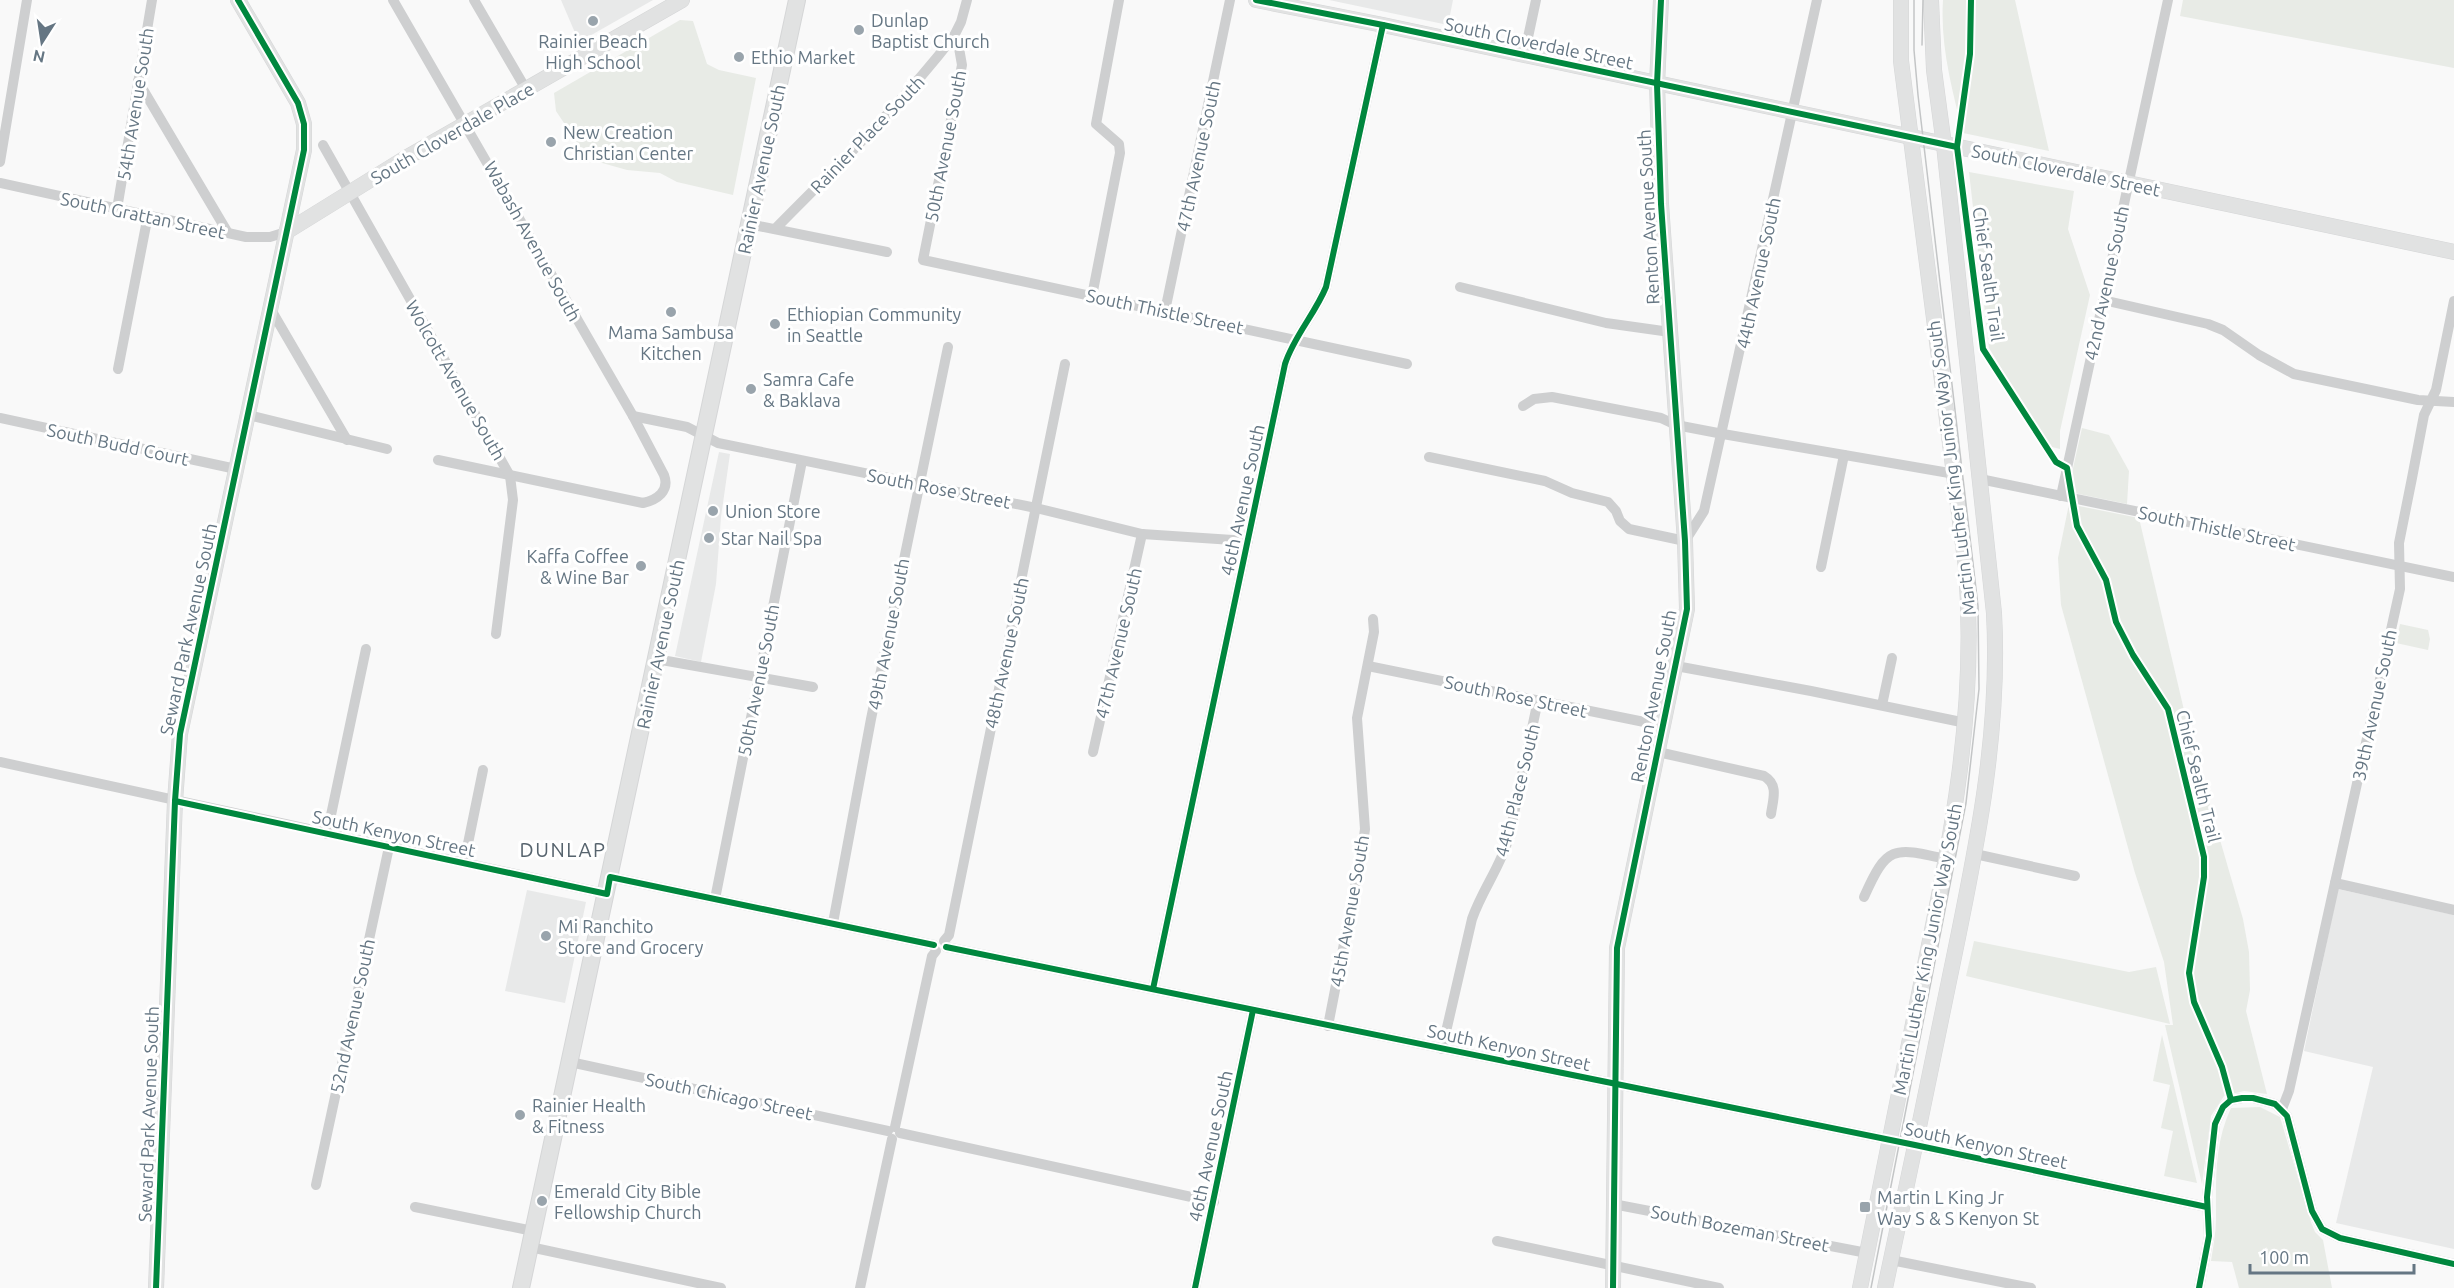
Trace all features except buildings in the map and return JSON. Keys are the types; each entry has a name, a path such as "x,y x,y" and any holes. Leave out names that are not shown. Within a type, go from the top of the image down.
{"main road":[{"name":"Seward Park Avenue South","path":"156,1288 175,801 183,713 303,162 304,124 298,103 238,0"},
{"name":"South Cloverdale Place","path":"286,232 349,192 682,0"},
{"name":"Rainier Avenue South","path":"522,1288 797,0"},
{"name":"South Cloverdale Street","path":"1256,0 2454,252"},
{"name":"Renton Avenue South","path":"1613,1288 1617,948 1687,609 1685,542 1661,204 1657,84 1661,0"},
{"name":"Martin Luther King Junior Way South","path":"1860,1288 1946,860 1958,788 1969,678 1969,613 1955,474 1901,61 1901,0"},
{"name":"Martin Luther King Junior Way South","path":"1885,1288 1974,854 1992,735 1996,652 1980,479 1934,70 1931,0"}],"street":[{"path":"0,162 27,0"},
{"name":"54th Avenue South","path":"117,209 152,0"},
{"name":"Wabash Avenue South","path":"393,0 633,417 667,485 656,498 643,503 510,476"},
{"path":"474,0 527,91"},
{"path":"954,36 961,22 967,0"},
{"path":"1092,296 1120,153 1119,144 1096,124 1119,0"},
{"name":"47th Avenue South","path":"1165,311 1230,0"},
{"path":"1524,56 1536,0"},
{"name":"44th Avenue South","path":"1685,542 1704,512 1723,434 1817,0"},
{"name":"42nd Avenue South","path":"2061,496 2168,0"},
{"name":"46th Avenue South","path":"1153,989 1285,364 1295,339 1318,305 1326,287 1383,25"},
{"name":"Rainier Place South","path":"776,229 893,110 954,36"},
{"name":"50th Avenue South","path":"923,260 962,65 954,36"},
{"path":"138,81 228,233"},
{"name":"Wolcott Avenue South","path":"323,145 510,476 513,500 496,634"},
{"name":"South Grattan Street","path":"0,183 228,233 259,238 286,232"},
{"path":"118,369 148,215"},
{"path":"749,224 887,252"},
{"name":"South Thistle Street","path":"923,260 1407,364"},
{"path":"1460,287 1597,321 1670,332"},
{"path":"2103,300 2216,327 2294,374 2418,400 2454,402"},
{"name":"39th Avenue South","path":"2282,1109 2289,1091 2400,589 2399,543 2424,415 2436,390 2454,301"},
{"path":"270,308 346,440"},
{"name":"49th Avenue South","path":"833,923 918,484 948,347"},
{"name":"48th Avenue South","path":"860,1288 932,956 949,935 1065,364"},
{"path":"1523,406 1534,399 1552,397 1661,418 1676,424 1723,434 1955,474"},
{"path":"248,415 387,449"},
{"name":"South Rose Street","path":"633,417 687,427 718,443 1036,508 1142,534 1248,541"},
{"name":"South Budd Court","path":"0,418 236,469"},
{"path":"1821,567 1844,455"},
{"path":"1429,457 1545,481 1572,493 1608,502 1616,511 1620,521 1629,529 1685,542"},
{"path":"438,460 510,476"},
{"name":"50th Avenue South","path":"715,899 802,461"},
{"name":"South Thistle Street","path":"1980,479 2454,578"},
{"name":"47th Avenue South","path":"1093,752 1142,534"},
{"name":"45th Avenue South","path":"1328,1026 1362,851 1365,811 1356,732 1374,632 1373,619"},
{"path":"327,834 366,649"},
{"path":"656,658 813,687"},
{"path":"1882,705 1892,658"},
{"name":"South Rose Street","path":"1368,666 1664,726"},
{"path":"1676,666 1966,723"},
{"name":"44th Place South","path":"1442,1049 1472,919 1505,852 1538,700"},
{"path":"1658,752 1764,776 1771,780 1774,786 1771,814"},
{"name":"South Kenyon Street","path":"0,762 606,894"},
{"path":"464,864 483,770"},
{"name":"52nd Avenue South","path":"316,1185 389,847"},
{"path":"1864,897 1876,871 1890,855 1899,851 1909,851 1946,860"},
{"path":"1974,854 2074,876"},
{"name":"South Kenyon Street","path":"610,877 1915,1145 2207,1208"},
{"path":"2335,883 2454,910"},
{"name":"46th Avenue South","path":"1196,1288 1253,1010"},
{"name":"South Chicago Street","path":"570,1062 1214,1203"},
{"path":"2199,1288 2209,1236 2207,1208 2215,1124 2223,1107 2231,1100 2253,1098 2275,1104 2282,1109 2290,1123 2312,1210 2322,1229 2340,1238 2454,1264"},
{"name":"South Bozeman Street","path":"1613,1204 1867,1253"},
{"path":"415,1207 721,1288"},
{"path":"1497,1241 1719,1288"},
{"path":"1891,1260 2031,1288"}],"shaded area":[{"name":"Rainier Beach High School","path":"561,0 653,0 579,42"},
{"path":"1329,0 1453,0 1448,25"},
{"path":"1943,0 2015,0 2049,151 1963,133 1945,51"},
{"path":"2183,0 2454,0 2454,68 2180,16"},
{"path":"680,20 693,21 707,64 719,70 756,78 733,195 677,182 660,173 627,170 588,159 556,111 554,93"},
{"path":"1969,172 2074,191 2068,229 2090,295 2060,431 2060,449 2048,446 1989,348"},
{"path":"2082,428 2109,435 2129,471 2127,504 2074,493 2071,477"},
{"path":"719,452 730,454 721,517 716,584 701,662 675,656"},
{"path":"2069,504 2139,518 2191,740 2243,919 2249,952 2250,990 2246,1011 2267,1094 2244,1091 2224,1096 2211,1116 2202,1184 2165,1025 2173,1025 2164,962 2135,873 2061,605 2058,558"},
{"path":"2400,624 2428,630 2430,639 2428,650 2396,643"},
{"path":"2338,889 2454,915 2454,1249 2336,1223 2373,1067 2304,1051"},
{"path":"527,890 586,902 565,1003 505,991"},
{"path":"1974,941 2129,972 2156,967 2170,1024 1966,976"},
{"path":"2162,1035 2197,1183 2164,1176 2173,1131 2161,1128 2170,1085 2153,1081"},
{"path":"2260,1107 2280,1117 2311,1222 2315,1232 2323,1240 2332,1288 2239,1288 2232,1262 2211,1261 2216,1224 2217,1163 2225,1122 2231,1108"}],"tram line":[{"path":"1871,1288 1966,803 1979,689 1978,606 1918,95 1914,50 1914,0"},
{"path":"1922,45 1923,0"}],"cycle path":[{"path":"156,1288 175,801 180,734 304,150 304,124 298,103 238,0"},
{"path":"1256,0 1957,147"},
{"path":"1613,1288 1617,948 1687,609 1685,541 1661,204 1657,84 1661,0"},
{"name":"Chief Sealth Trail","path":"1971,0 1970,54 1957,147 1983,349 2056,462 2067,468 2077,526 2106,580 2116,622 2133,655 2168,709 2204,857 2204,877 2189,973 2194,1002 2222,1067 2231,1100"},
{"path":"1153,989 1285,364 1326,287 1383,25"},
{"path":"175,801 607,894 610,877 934,945"},
{"path":"946,947 2207,1207"},
{"path":"1195,1288 1253,1010"},
{"path":"2199,1288 2209,1236 2207,1197 2215,1124 2223,1107 2231,1100 2242,1098 2253,1098 2275,1104 2287,1116 2312,1211 2322,1229 2340,1238 2454,1264"}],"place":[{"name":"Rainier Beach High School","path":"593,21"},
{"name":"Dunlap Baptist Church","path":"859,30"},
{"name":"Ethio Market","path":"739,57"},
{"name":"New Creation Christian Center","path":"551,142"},
{"name":"Mama Sambusa Kitchen","path":"671,312"},
{"name":"Ethiopian Community in Seattle","path":"775,324"},
{"name":"Samra Cafe & Baklava","path":"751,389"},
{"name":"Union Store","path":"713,511"},
{"name":"Star Nail Spa","path":"709,538"},
{"name":"Kaffa Coffee & Wine Bar","path":"641,566"},
{"name":"Mi Ranchito Store and Grocery","path":"546,936"},
{"name":"Rainier Health & Fitness","path":"520,1115"},
{"name":"Emerald City Bible Fellowship Church","path":"542,1201"},
{"name":"Martin L King Jr Way S & S Kenyon St","path":"1865,1207"}],"district":[{"name":"DUNLAP","path":"563,849"}]}
